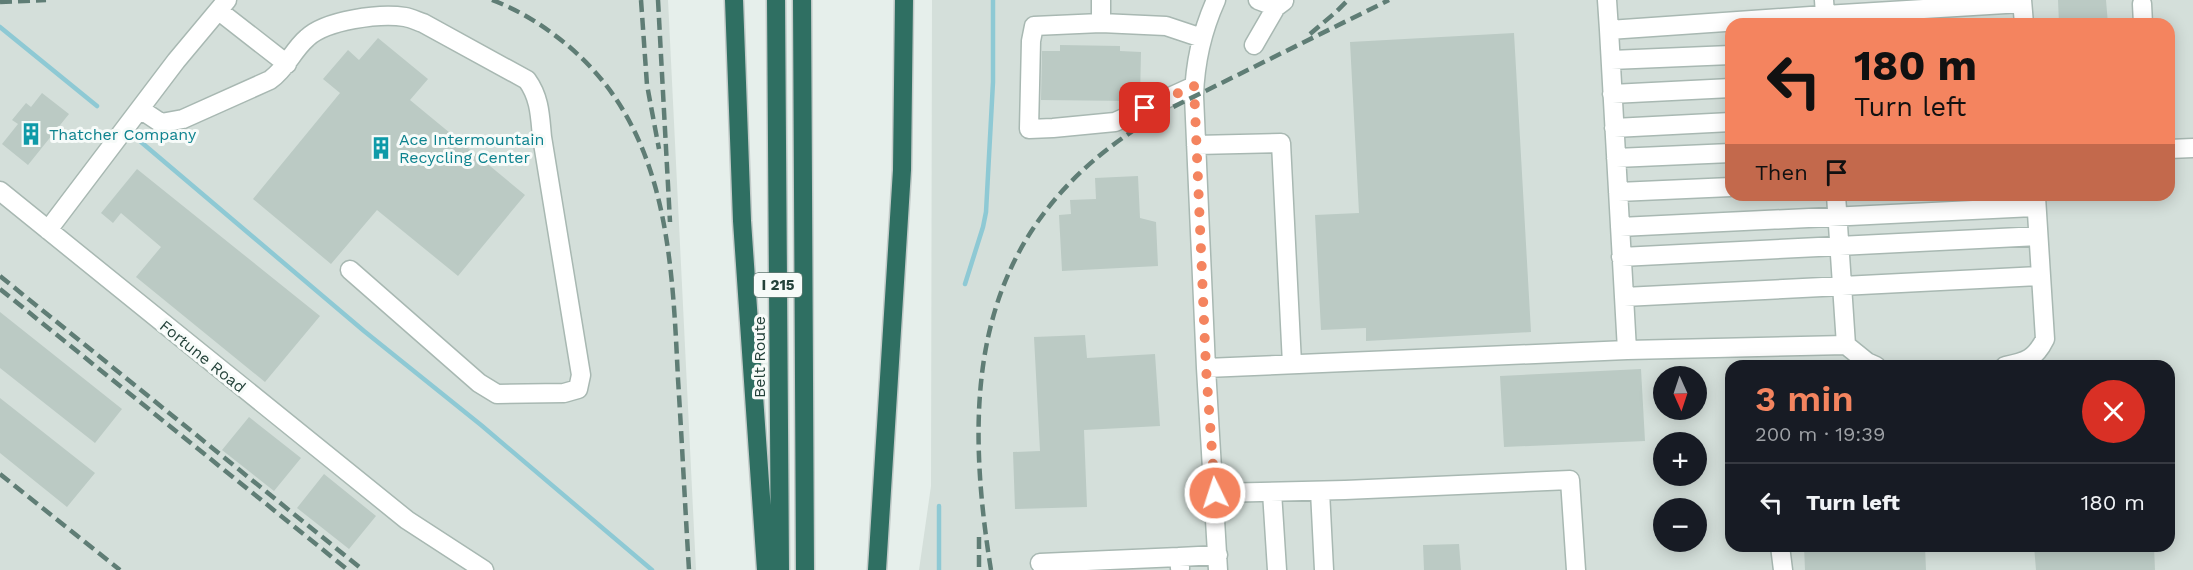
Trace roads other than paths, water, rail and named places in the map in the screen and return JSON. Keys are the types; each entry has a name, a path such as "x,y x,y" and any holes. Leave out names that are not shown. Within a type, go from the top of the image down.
{"highway":[{"path":"734,0 743,233 766,570"},
{"name":"Belt Route","path":"776,0 780,570"},
{"name":"I 215","path":"802,0 805,570"},
{"path":"877,570 902,170 904,0"}],"street":[{"path":"1101,0 1101,23"},
{"path":"1040,563 1218,563 1206,368 1194,86 1202,39 1216,0"},
{"path":"1254,45 1280,3 1258,0"},
{"path":"1607,0 1627,350"},
{"path":"1761,18 2022,2 2023,18"},
{"path":"2142,4 2143,18"},
{"path":"48,230 176,61 223,5 287,64"},
{"path":"140,109 161,123 183,119 270,80 281,72 306,39 326,27 350,19 405,17 423,23 527,80 535,91 540,109 542,137 580,375 578,389 564,393 497,394 479,382 350,270"},
{"path":"1609,30 1725,21"},
{"path":"1194,86 1115,122 1029,129 1031,41 1034,26 1101,23 1166,26 1202,39"},
{"path":"1611,60 1725,54"},
{"path":"1612,94 1725,88"},
{"path":"1614,128 1725,122"},
{"path":"1196,145 1281,142 1292,364"},
{"path":"2175,149 2193,148"},
{"path":"1616,158 1725,153"},
{"path":"1618,192 1725,186"},
{"name":"Fortune Road","path":"0,191 407,520 484,570"},
{"path":"1837,201 1846,345"},
{"path":"1620,227 1838,218 2036,201 2046,339 2038,353 2028,360"},
{"path":"1621,257 2038,236"},
{"path":"1624,297 2041,276"},
{"path":"1206,368 1627,350 1846,345 1865,360"},
{"path":"1215,493 1320,491 1570,480 1576,570"},
{"path":"1320,491 1324,570"},
{"path":"1272,492 1276,570"},
{"path":"1781,552 1783,570"}],"waterway":[{"path":"965,284 986,212 993,82 993,0"},
{"path":"0,27 97,106"},
{"path":"141,142 652,570"},
{"path":"939,506 939,570"}],"railway":[{"path":"0,2 46,0"},
{"path":"492,0 549,31 566,44 600,78 626,115 645,155 658,197 667,242 672,287 689,570"},
{"path":"641,0 647,85 659,149"},
{"path":"658,0 670,222"},
{"path":"1310,34 1348,0"},
{"path":"991,570 982,498 979,430 983,366 996,306 1020,250 1056,198 1104,152 1167,110 1389,0"},
{"path":"0,276 363,570"},
{"path":"0,289 348,570"},
{"path":"0,474 120,570"},
{"path":"979,537 979,570"}],"place":[{"name":"Thatcher Company","path":"31,134"},
{"name":"Ace Intermountain Recycling Center","path":"381,148"}]}
